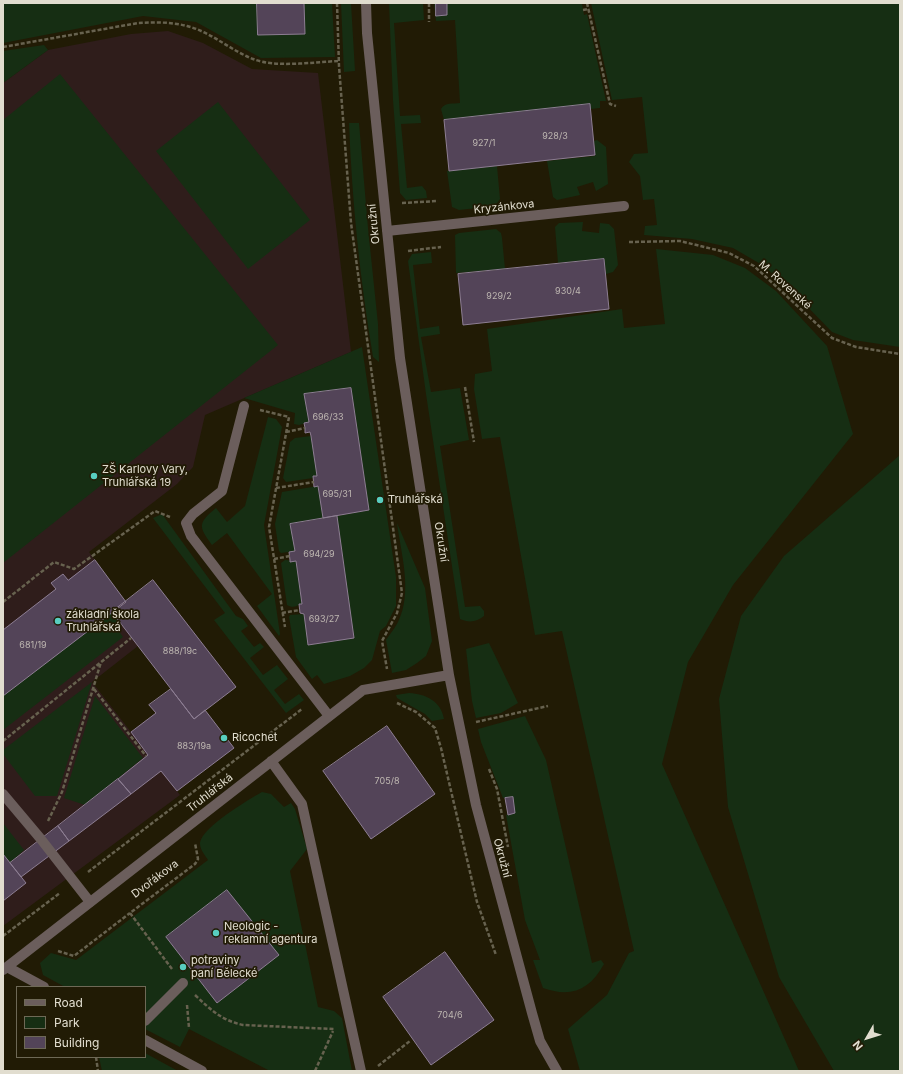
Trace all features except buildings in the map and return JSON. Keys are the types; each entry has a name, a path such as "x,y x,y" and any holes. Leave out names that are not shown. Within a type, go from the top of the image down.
{"street":[{"name":"Okružní","path":"366,3 367,33 400,358 449,674 476,805 538,1034 540,1041 557,1071"},
{"name":"Kryzánkova","path":"387,231 624,206"},
{"path":"244,406 222,491 193,514 186,523 192,536 316,700 330,716"},
{"name":"Truhlářská","path":"5,968 362,690 449,674"},
{"path":"271,761 302,804 361,1071"},
{"path":"3,794 40,838 90,902"},
{"path":"5,968 42,986"},
{"path":"146,1020 183,983"},
{"path":"146,1041 202,1071"}],"path":[{"path":"337,3 339,61 351,223 402,593 397,613 382,642 387,670 382,671"},
{"path":"429,3 429,22"},
{"path":"587,3 610,104 616,106"},
{"path":"583,10 589,9"},
{"path":"3,48 138,23 155,22 186,26 202,32 253,59 268,63 339,61"},
{"name":"M. Rovenské","path":"629,242 680,241 729,253 754,266 832,338 856,347 900,354"},
{"path":"465,387 474,442"},
{"path":"244,406 289,417 269,527 285,628"},
{"path":"286,432 304,428"},
{"path":"276,488 314,482"},
{"path":"3,602 54,562 74,569 155,511 186,523"},
{"path":"274,559 290,556"},
{"path":"282,613 300,610"},
{"path":"3,741 131,638"},
{"path":"40,838 62,792 101,662"},
{"path":"94,688 146,756"},
{"path":"3,936 259,741 316,700"},
{"path":"393,702 416,712 434,728 441,748 477,902 498,962"},
{"path":"434,728 548,706"},
{"name":"Dvořákova","path":"197,838 195,844 198,859 195,864 130,914 183,983 214,1013 228,1022 243,1025 352,1031"},
{"path":"51,948 74,956 130,914"},
{"path":"315,1071 334,1029"},
{"path":"377,1067 410,1041"},
{"path":"96,1058 98,1071"}],"shaded area":[{"name":"ZŠ Karlovy Vary, Truhlářská 19","path":"168,31 203,43 252,69 318,73 351,352 205,415 193,467 177,484 89,552 126,602 112,612 138,646 92,682 180,795 3,926 3,83 48,50 131,34"}],"green space":[{"path":"3,3 257,3 258,35 305,34 304,3 332,3 335,57 261,58 196,22 143,16 3,43"},
{"path":"341,3 351,3 355,71 344,72"},
{"path":"389,3 423,3 424,20 394,23 400,116 420,115 421,123 401,124 407,188 422,186 426,191 427,198 406,200 400,193 393,100"},
{"path":"434,3 585,3 582,4 584,15 587,14 606,101 600,101 600,108 590,109 590,105 444,120 441,109 445,105 460,103 455,20 436,21"},
{"path":"591,3 900,3 900,347 853,340 832,332 796,295 764,266 733,248 692,239 644,235 645,226 657,225 654,199 643,200 640,176 629,162 634,154 648,153 642,97 612,100"},
{"path":"44,45 48,50 3,83 3,51"},
{"path":"60,74 278,345 3,563 3,120"},
{"path":"218,102 310,220 248,269 156,151"},
{"path":"349,123 359,123 378,324 379,362 373,357 360,270 354,211"},
{"path":"597,140 606,147 608,184 596,191 593,182 577,187 580,195 557,200 553,197 547,161 595,156 594,141"},
{"path":"497,166 500,199 495,206 459,210 452,207 447,171"},
{"path":"583,222 582,231 599,233 600,223 609,224 614,229 618,265 613,272 606,274 604,259 558,263 555,227 559,223"},
{"path":"496,229 501,233 505,269 456,273 455,235 459,233"},
{"path":"656,249 713,255 745,268 776,291 827,346 853,434 733,585 688,662 662,764 799,1071 580,1071 568,1029 607,995 629,953 634,951 562,631 535,635 500,437 482,439 474,389 475,374 492,371 487,329 622,309 624,328 665,324"},
{"path":"431,252 432,263 413,265 420,329 439,326 440,334 421,337 431,392 460,388 469,440 440,446 465,607 480,606 484,611 484,616 479,620 473,621 460,619 426,394 408,261 412,254"},
{"path":"362,347 396,577 396,606 386,626 380,631 372,660 364,668 350,676 324,684 317,675 312,679 296,657 289,617 290,615 304,614 308,645 354,638 337,516 369,510 351,388 305,394 309,422 299,425 294,424 295,413 244,398"},
{"path":"268,417 276,419 282,427 264,525 280,634 279,636 257,606 272,594 227,533 212,545 202,529 203,521 216,508 227,522 245,506"},
{"path":"311,436 317,476 313,476 313,478 286,482 283,478 290,442 295,438"},
{"path":"900,455 900,1071 834,1071 779,977 728,807 719,699 741,616 784,556"},
{"path":"318,486 323,518 291,524 295,551 281,553 279,551 275,524 282,492"},
{"path":"162,514 236,616 243,619 248,626 241,631 254,647 260,643 264,647 250,658 263,675 277,665 288,679 274,690 285,704 299,694 304,700 286,713 214,620 225,613 153,518"},
{"path":"397,523 425,588 432,641 426,656 406,670 392,673 386,640 397,624 405,598 405,573"},
{"path":"285,560 296,561 302,604 291,607 287,605 281,563"},
{"path":"112,612 120,623 116,627 123,637 3,730 3,696"},
{"path":"489,643 518,703 501,713 476,718 472,701 466,649"},
{"path":"92,682 57,796 35,796 3,754 3,750"},
{"path":"409,693 421,695 432,700 440,707 444,719 432,721 425,714 397,698 396,695"},
{"path":"95,696 143,758 85,805 64,798"},
{"path":"525,716 546,760 592,963 601,960 604,964 599,973 586,986 571,992 553,991 543,988 533,960 540,960 525,920 506,815 515,813 513,797 503,798 481,742 478,729"},
{"path":"262,792 271,794 284,807 291,803 295,809 307,849 290,871 318,1007 334,1011 342,1018 352,1071 270,1071 189,1029 180,1047 146,1030 146,986 63,986 43,975 40,963 51,953 76,960 208,860 200,846 203,837 209,829 226,814"},
{"path":"3,823 24,850 10,863 3,854"},
{"path":"146,1054 178,1071 102,1071 99,1058 146,1058"}],"place":[{"name":"ZŠ Karlovy Vary, Truhlářská 19","path":"94,476"},
{"name":"Truhlářská","path":"380,500"},
{"name":"základní škola Truhlářská","path":"58,621"},
{"name":"Ricochet","path":"224,738"},
{"name":"Neologic - reklamní agentura","path":"216,933"},
{"name":"potraviny paní Bělecké","path":"183,967"}]}
